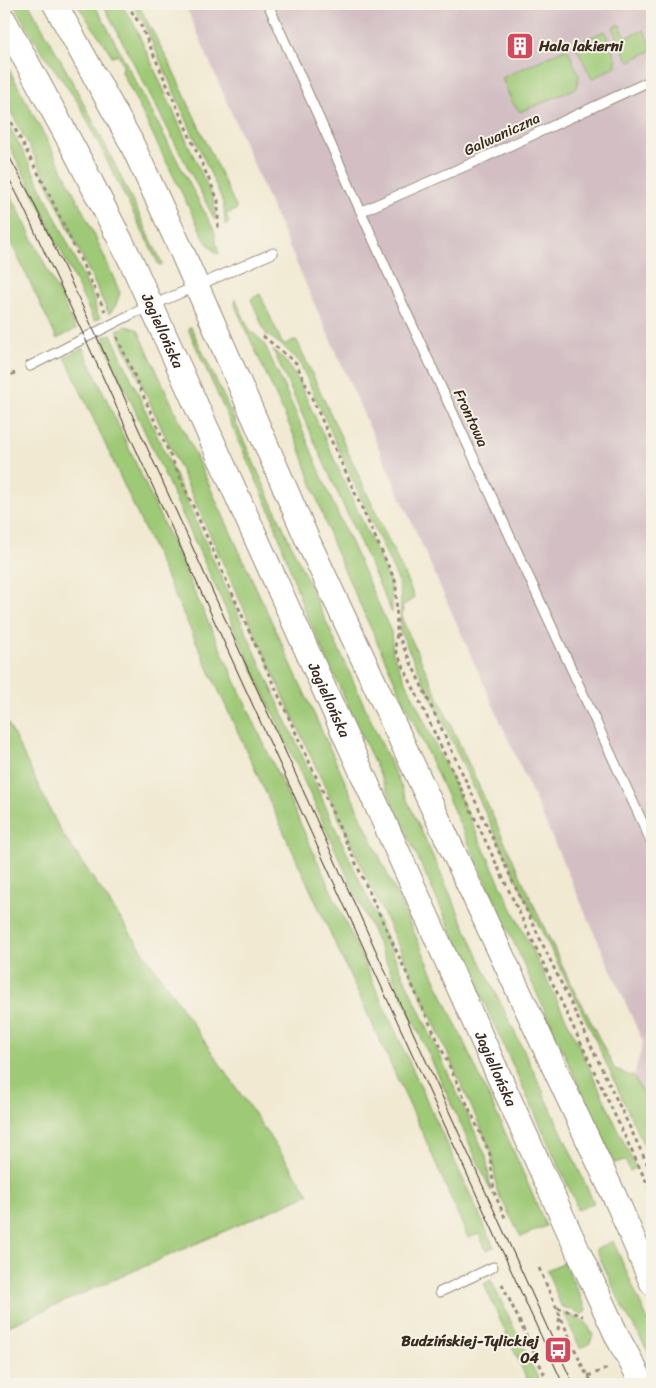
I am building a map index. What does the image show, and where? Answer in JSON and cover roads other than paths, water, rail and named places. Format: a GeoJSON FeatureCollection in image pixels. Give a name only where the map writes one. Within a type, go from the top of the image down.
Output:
{"type":"FeatureCollection","features":[{"type":"Feature","properties":{"kind":"main road"},"geometry":{"type":"LineString","coordinates":[[55,4],[130,140],[198,286],[308,541],[614,1197],[652,1283]]}},
{"type":"Feature","properties":{"kind":"main road","name":"Jagiellońska"},"geometry":{"type":"LineString","coordinates":[[4,20],[75,151],[132,263],[575,1245],[618,1338],[643,1384]]}},
{"type":"Feature","properties":{"kind":"lane","name":"Frontowa"},"geometry":{"type":"LineString","coordinates":[[268,4],[400,297],[652,843]]}},
{"type":"Feature","properties":{"kind":"lane","name":"Galwaniczna"},"geometry":{"type":"LineString","coordinates":[[362,211],[470,164],[652,80]]}},
{"type":"Feature","properties":{"kind":"lane"},"geometry":{"type":"LineString","coordinates":[[30,366],[111,324],[273,253]]}},
{"type":"Feature","properties":{"kind":"lane"},"geometry":{"type":"LineString","coordinates":[[440,1292],[493,1266]]}},
{"type":"Feature","properties":{"kind":"tram line"},"geometry":{"type":"LineString","coordinates":[[4,147],[30,195],[95,333],[573,1384]]}},
{"type":"Feature","properties":{"kind":"tram line"},"geometry":{"type":"LineString","coordinates":[[4,169],[85,338],[563,1384]]}},
{"type":"Feature","properties":{"kind":"place","name":"Hala lakierni"},"geometry":{"type":"Point","coordinates":[520,46]}},
{"type":"Feature","properties":{"kind":"place","name":"Budzińskiej-Tylickiej 04"},"geometry":{"type":"Point","coordinates":[558,1350]}}]}
